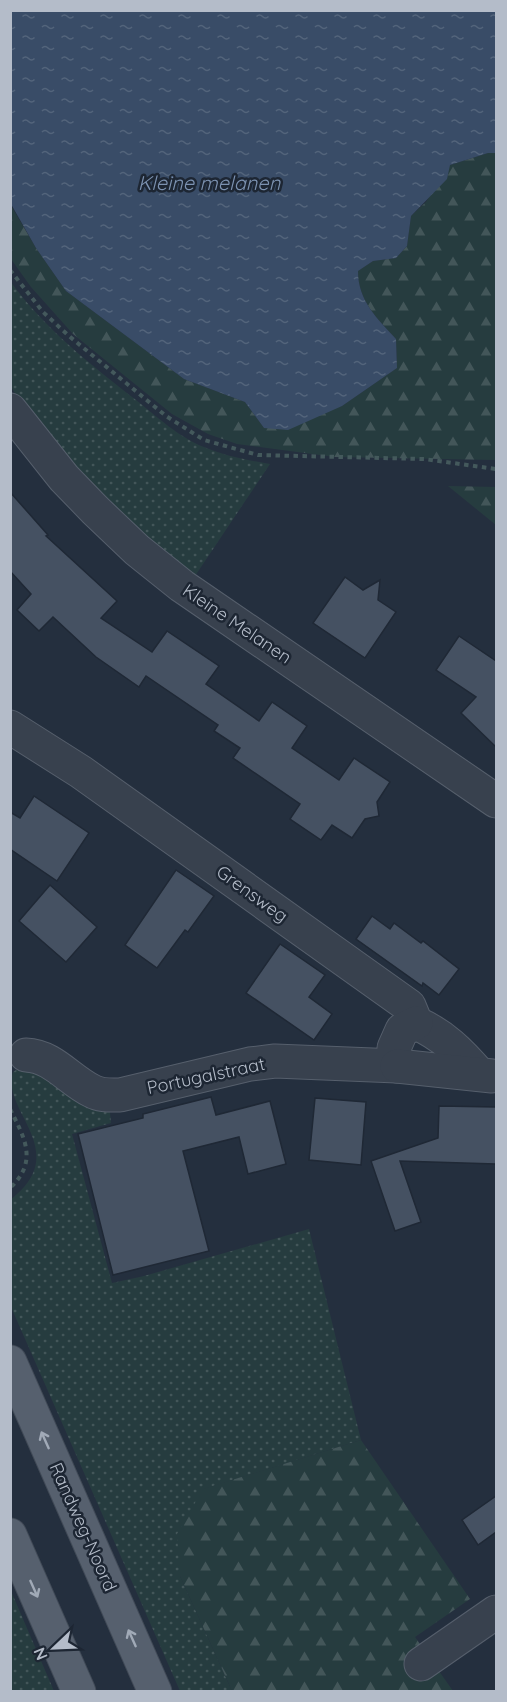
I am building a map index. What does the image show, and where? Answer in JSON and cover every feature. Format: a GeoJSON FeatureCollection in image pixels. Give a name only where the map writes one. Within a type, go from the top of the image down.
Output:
{"type":"FeatureCollection","features":[{"type":"Feature","properties":{"kind":"main road","name":"Randweg-Noord"},"geometry":{"type":"LineString","coordinates":[[10,1362],[155,1692]]}},
{"type":"Feature","properties":{"kind":"main road"},"geometry":{"type":"LineString","coordinates":[[10,1535],[79,1692]]}},
{"type":"Feature","properties":{"kind":"street","name":"Kleine Melanen"},"geometry":{"type":"LineString","coordinates":[[10,410],[64,478],[155,565],[182,586],[496,801]]}},
{"type":"Feature","properties":{"kind":"street","name":"Grensweg"},"geometry":{"type":"LineString","coordinates":[[10,727],[81,772],[409,1006],[416,1023],[435,1032],[488,1075]]}},
{"type":"Feature","properties":{"kind":"street"},"geometry":{"type":"LineString","coordinates":[[397,1066],[393,1048],[402,1030],[416,1023]]}},
{"type":"Feature","properties":{"kind":"street","name":"Portugalstraat"},"geometry":{"type":"LineString","coordinates":[[26,1055],[45,1059],[93,1091],[106,1095],[120,1095],[250,1064],[275,1061],[397,1066],[488,1075]]}},
{"type":"Feature","properties":{"kind":"street"},"geometry":{"type":"LineString","coordinates":[[421,1664],[496,1612]]}},
{"type":"Feature","properties":{"kind":"path"},"geometry":{"type":"LineString","coordinates":[[10,270],[43,312],[69,336],[166,416],[204,440],[258,455],[424,459],[496,470]]}},
{"type":"Feature","properties":{"kind":"path"},"geometry":{"type":"LineString","coordinates":[[10,1109],[25,1138],[28,1151],[26,1163],[10,1188]]}},
{"type":"Feature","properties":{"kind":"green space"},"geometry":{"type":"Polygon","coordinates":[[[488,153],[496,153],[496,460],[335,457],[237,444],[208,434],[172,414],[73,334],[31,287],[11,259],[10,204],[36,248],[66,291],[184,379],[245,402],[264,428],[342,406],[397,368],[396,339],[365,300],[358,271],[373,261],[396,258],[407,246],[411,216],[426,202],[450,165],[488,153]]]}},
{"type":"Feature","properties":{"kind":"green space"},"geometry":{"type":"Polygon","coordinates":[[[10,281],[38,315],[69,345],[177,432],[195,443],[220,453],[270,464],[193,579],[120,518],[67,461],[16,395],[10,385],[10,281]]]}},
{"type":"Feature","properties":{"kind":"green space"},"geometry":{"type":"Polygon","coordinates":[[[448,486],[496,487],[496,525],[448,486]]]}},
{"type":"Feature","properties":{"kind":"green space"},"geometry":{"type":"Polygon","coordinates":[[[25,1064],[109,1103],[111,1123],[72,1134],[112,1283],[309,1229],[361,1440],[204,1489],[180,1576],[232,1691],[180,1691],[11,1307],[10,1200],[28,1182],[36,1165],[36,1148],[12,1087],[13,1072],[25,1064]]]}},
{"type":"Feature","properties":{"kind":"green space"},"geometry":{"type":"Polygon","coordinates":[[[361,1440],[470,1599],[415,1637],[453,1691],[232,1691],[180,1576],[177,1534],[203,1489],[361,1440]]]}},
{"type":"Feature","properties":{"kind":"green space"},"geometry":{"type":"Polygon","coordinates":[[[11,1591],[54,1691],[11,1691],[11,1591]]]}},
{"type":"Feature","properties":{"kind":"water","name":"Kleine melanen"},"geometry":{"type":"Polygon","coordinates":[[[10,11],[496,11],[496,153],[488,153],[450,165],[447,179],[411,216],[407,246],[396,258],[373,261],[358,271],[365,300],[396,339],[397,368],[342,406],[288,430],[264,428],[245,402],[184,379],[66,291],[36,248],[11,204],[10,11]]]}},
{"type":"Feature","properties":{"kind":"building"},"geometry":{"type":"Polygon","coordinates":[[[10,492],[48,535],[46,536],[117,601],[101,618],[152,652],[167,631],[219,666],[206,684],[259,721],[272,702],[307,726],[292,748],[339,780],[354,758],[390,782],[377,802],[379,816],[365,819],[352,838],[332,825],[321,840],[290,819],[300,804],[233,758],[240,748],[214,731],[218,725],[146,676],[139,687],[96,657],[53,617],[39,631],[17,610],[31,594],[10,571],[10,492]]]}},
{"type":"Feature","properties":{"kind":"building"},"geometry":{"type":"Polygon","coordinates":[[[345,577],[363,590],[380,580],[378,600],[396,612],[365,658],[313,623],[345,577]]]}},
{"type":"Feature","properties":{"kind":"building"},"geometry":{"type":"Polygon","coordinates":[[[459,636],[496,661],[496,747],[461,713],[476,697],[436,670],[459,636]]]}},
{"type":"Feature","properties":{"kind":"building"},"geometry":{"type":"Polygon","coordinates":[[[34,796],[89,833],[57,881],[10,849],[10,812],[20,818],[34,796]]]}},
{"type":"Feature","properties":{"kind":"building"},"geometry":{"type":"Polygon","coordinates":[[[176,870],[214,896],[188,932],[185,930],[157,968],[125,945],[176,870]]]}},
{"type":"Feature","properties":{"kind":"building"},"geometry":{"type":"Polygon","coordinates":[[[50,885],[97,927],[66,962],[19,921],[50,885]]]}},
{"type":"Feature","properties":{"kind":"building"},"geometry":{"type":"Polygon","coordinates":[[[372,916],[390,929],[394,923],[421,943],[423,941],[459,969],[439,995],[423,983],[422,986],[356,939],[372,916]]]}},
{"type":"Feature","properties":{"kind":"building"},"geometry":{"type":"Polygon","coordinates":[[[280,944],[325,975],[309,997],[332,1014],[314,1040],[246,993],[280,944]]]}},
{"type":"Feature","properties":{"kind":"building"},"geometry":{"type":"Polygon","coordinates":[[[211,1097],[216,1115],[270,1101],[286,1164],[248,1174],[239,1137],[183,1151],[209,1251],[113,1275],[78,1134],[143,1118],[143,1114],[211,1097]]]}},
{"type":"Feature","properties":{"kind":"building"},"geometry":{"type":"Polygon","coordinates":[[[315,1098],[366,1102],[361,1165],[309,1160],[315,1098]]]}},
{"type":"Feature","properties":{"kind":"building"},"geometry":{"type":"Polygon","coordinates":[[[439,1106],[496,1107],[496,1164],[400,1161],[421,1222],[395,1231],[371,1161],[438,1138],[439,1106]]]}},
{"type":"Feature","properties":{"kind":"building"},"geometry":{"type":"Polygon","coordinates":[[[496,1496],[496,1532],[478,1545],[462,1520],[496,1496]]]}}]}
